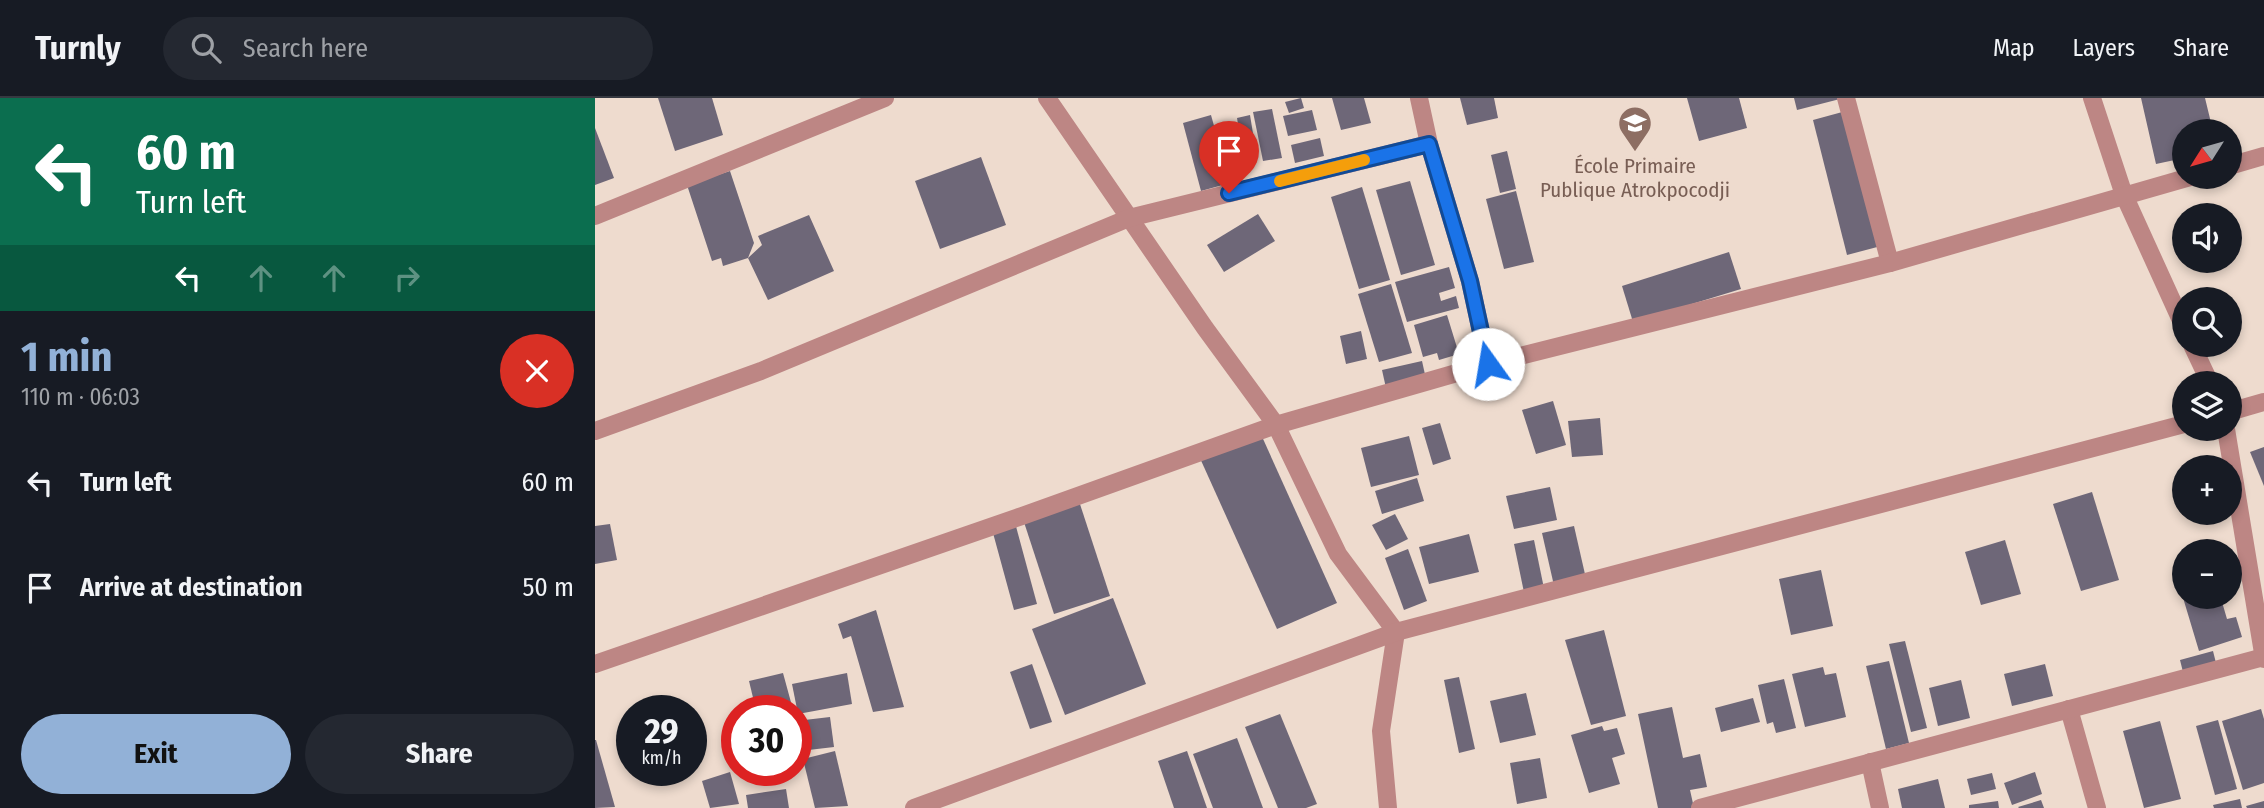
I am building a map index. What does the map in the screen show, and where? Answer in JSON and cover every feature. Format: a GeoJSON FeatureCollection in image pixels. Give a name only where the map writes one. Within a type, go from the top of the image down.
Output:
{"type":"FeatureCollection","features":[{"type":"Feature","properties":{"kind":"street"},"geometry":{"type":"LineString","coordinates":[[595,216],[884,98]]}},
{"type":"Feature","properties":{"kind":"street"},"geometry":{"type":"LineString","coordinates":[[1047,98],[1276,425],[1338,554],[1395,632],[1381,731],[1388,808]]}},
{"type":"Feature","properties":{"kind":"street"},"geometry":{"type":"LineString","coordinates":[[1419,98],[1429,144],[1470,281],[1488,364]]}},
{"type":"Feature","properties":{"kind":"street"},"geometry":{"type":"LineString","coordinates":[[1846,98],[1890,263]]}},
{"type":"Feature","properties":{"kind":"street"},"geometry":{"type":"LineString","coordinates":[[2092,98],[2124,195],[2172,301]]}},
{"type":"Feature","properties":{"kind":"street"},"geometry":{"type":"LineString","coordinates":[[595,431],[761,371],[1129,218],[1429,144]]}},
{"type":"Feature","properties":{"kind":"street"},"geometry":{"type":"LineString","coordinates":[[2242,162],[2264,156]]}},
{"type":"Feature","properties":{"kind":"street"},"geometry":{"type":"LineString","coordinates":[[595,664],[1276,425],[1488,364],[1890,263],[2172,182]]}},
{"type":"Feature","properties":{"kind":"street"},"geometry":{"type":"LineString","coordinates":[[2242,408],[2264,402]]}},
{"type":"Feature","properties":{"kind":"street"},"geometry":{"type":"LineString","coordinates":[[914,808],[1395,632],[2172,427]]}},
{"type":"Feature","properties":{"kind":"street"},"geometry":{"type":"LineString","coordinates":[[1700,808],[2264,657],[2228,441]]}},
{"type":"Feature","properties":{"kind":"street"},"geometry":{"type":"LineString","coordinates":[[2069,709],[2097,808]]}},
{"type":"Feature","properties":{"kind":"street"},"geometry":{"type":"LineString","coordinates":[[1870,762],[1880,808]]}},
{"type":"Feature","properties":{"kind":"building"},"geometry":{"type":"Polygon","coordinates":[[[658,98],[712,98],[723,135],[675,151],[658,98]]]}},
{"type":"Feature","properties":{"kind":"building"},"geometry":{"type":"Polygon","coordinates":[[[1301,98],[1304,108],[1289,113],[1285,102],[1301,98]]]}},
{"type":"Feature","properties":{"kind":"building"},"geometry":{"type":"Polygon","coordinates":[[[1332,98],[1364,98],[1371,123],[1341,130],[1332,98]]]}},
{"type":"Feature","properties":{"kind":"building"},"geometry":{"type":"Polygon","coordinates":[[[1460,98],[1494,98],[1498,118],[1467,125],[1460,98]]]}},
{"type":"Feature","properties":{"kind":"building"},"geometry":{"type":"Polygon","coordinates":[[[1687,98],[1739,98],[1747,128],[1699,141],[1687,98]]]}},
{"type":"Feature","properties":{"kind":"building"},"geometry":{"type":"Polygon","coordinates":[[[1794,98],[1840,98],[1840,99],[1797,110],[1794,98]]]}},
{"type":"Feature","properties":{"kind":"building"},"geometry":{"type":"Polygon","coordinates":[[[2141,98],[2205,98],[2210,119],[2172,119],[2172,161],[2156,164],[2141,98]]]}},
{"type":"Feature","properties":{"kind":"building"},"geometry":{"type":"Polygon","coordinates":[[[1272,109],[1282,158],[1263,161],[1253,112],[1272,109]]]}},
{"type":"Feature","properties":{"kind":"building"},"geometry":{"type":"Polygon","coordinates":[[[1312,110],[1317,130],[1288,136],[1283,116],[1312,110]]]}},
{"type":"Feature","properties":{"kind":"building"},"geometry":{"type":"Polygon","coordinates":[[[1846,111],[1881,246],[1847,255],[1813,120],[1846,111]]]}},
{"type":"Feature","properties":{"kind":"building"},"geometry":{"type":"Polygon","coordinates":[[[1211,115],[1230,183],[1201,191],[1183,123],[1211,115]]]}},
{"type":"Feature","properties":{"kind":"building"},"geometry":{"type":"Polygon","coordinates":[[[1250,115],[1257,158],[1244,160],[1237,118],[1250,115]]]}},
{"type":"Feature","properties":{"kind":"building"},"geometry":{"type":"Polygon","coordinates":[[[595,128],[614,178],[595,185],[595,128]]]}},
{"type":"Feature","properties":{"kind":"building"},"geometry":{"type":"Polygon","coordinates":[[[1320,138],[1324,156],[1295,163],[1291,145],[1320,138]]]}},
{"type":"Feature","properties":{"kind":"building"},"geometry":{"type":"Polygon","coordinates":[[[1507,151],[1516,189],[1500,193],[1491,155],[1507,151]]]}},
{"type":"Feature","properties":{"kind":"building"},"geometry":{"type":"Polygon","coordinates":[[[981,157],[1006,225],[940,249],[915,181],[981,157]]]}},
{"type":"Feature","properties":{"kind":"building"},"geometry":{"type":"Polygon","coordinates":[[[730,171],[754,243],[748,258],[723,266],[721,258],[712,261],[687,185],[730,171]]]}},
{"type":"Feature","properties":{"kind":"building"},"geometry":{"type":"Polygon","coordinates":[[[1410,181],[1435,265],[1401,275],[1376,190],[1410,181]]]}},
{"type":"Feature","properties":{"kind":"building"},"geometry":{"type":"Polygon","coordinates":[[[1362,187],[1390,280],[1359,289],[1331,197],[1362,187]]]}},
{"type":"Feature","properties":{"kind":"building"},"geometry":{"type":"Polygon","coordinates":[[[1516,191],[1534,262],[1504,269],[1486,199],[1516,191]]]}},
{"type":"Feature","properties":{"kind":"building"},"geometry":{"type":"Polygon","coordinates":[[[1258,214],[1275,241],[1224,272],[1207,245],[1258,214]]]}},
{"type":"Feature","properties":{"kind":"building"},"geometry":{"type":"Polygon","coordinates":[[[809,215],[834,271],[768,300],[748,258],[762,245],[758,236],[809,215]]]}},
{"type":"Feature","properties":{"kind":"building"},"geometry":{"type":"Polygon","coordinates":[[[1729,252],[1741,289],[1633,322],[1622,286],[1729,252]]]}},
{"type":"Feature","properties":{"kind":"building"},"geometry":{"type":"Polygon","coordinates":[[[1449,267],[1455,288],[1439,293],[1441,301],[1456,296],[1459,308],[1407,322],[1395,282],[1449,267]]]}},
{"type":"Feature","properties":{"kind":"building"},"geometry":{"type":"Polygon","coordinates":[[[1391,284],[1412,353],[1379,362],[1358,294],[1391,284]]]}},
{"type":"Feature","properties":{"kind":"building"},"geometry":{"type":"Polygon","coordinates":[[[1447,315],[1459,354],[1439,360],[1437,353],[1423,357],[1414,325],[1447,315]]]}},
{"type":"Feature","properties":{"kind":"building"},"geometry":{"type":"Polygon","coordinates":[[[1361,331],[1367,359],[1346,364],[1340,336],[1361,331]]]}},
{"type":"Feature","properties":{"kind":"building"},"geometry":{"type":"Polygon","coordinates":[[[1422,361],[1426,379],[1386,388],[1382,370],[1422,361]]]}},
{"type":"Feature","properties":{"kind":"building"},"geometry":{"type":"Polygon","coordinates":[[[1553,401],[1566,445],[1536,454],[1522,410],[1553,401]]]}},
{"type":"Feature","properties":{"kind":"building"},"geometry":{"type":"Polygon","coordinates":[[[1600,418],[1603,455],[1572,457],[1568,421],[1600,418]]]}},
{"type":"Feature","properties":{"kind":"building"},"geometry":{"type":"Polygon","coordinates":[[[1440,423],[1451,459],[1433,465],[1422,428],[1440,423]]]}},
{"type":"Feature","properties":{"kind":"building"},"geometry":{"type":"Polygon","coordinates":[[[1259,430],[1337,603],[1277,629],[1199,456],[1259,430]]]}},
{"type":"Feature","properties":{"kind":"building"},"geometry":{"type":"Polygon","coordinates":[[[1409,436],[1419,475],[1371,487],[1361,448],[1409,436]]]}},
{"type":"Feature","properties":{"kind":"building"},"geometry":{"type":"Polygon","coordinates":[[[2264,447],[2264,486],[2250,452],[2264,447]]]}},
{"type":"Feature","properties":{"kind":"building"},"geometry":{"type":"Polygon","coordinates":[[[1417,478],[1424,501],[1382,514],[1375,491],[1417,478]]]}},
{"type":"Feature","properties":{"kind":"building"},"geometry":{"type":"Polygon","coordinates":[[[1550,487],[1557,520],[1514,529],[1506,496],[1550,487]]]}},
{"type":"Feature","properties":{"kind":"building"},"geometry":{"type":"Polygon","coordinates":[[[2092,492],[2119,580],[2081,591],[2053,504],[2092,492]]]}},
{"type":"Feature","properties":{"kind":"building"},"geometry":{"type":"Polygon","coordinates":[[[1078,498],[1110,596],[1054,614],[1022,516],[1078,498]]]}},
{"type":"Feature","properties":{"kind":"building"},"geometry":{"type":"Polygon","coordinates":[[[1395,514],[1408,539],[1386,550],[1372,525],[1395,514]]]}},
{"type":"Feature","properties":{"kind":"building"},"geometry":{"type":"Polygon","coordinates":[[[1014,519],[1037,604],[1014,610],[993,533],[1014,519]]]}},
{"type":"Feature","properties":{"kind":"building"},"geometry":{"type":"Polygon","coordinates":[[[610,524],[617,560],[595,564],[595,526],[610,524]]]}},
{"type":"Feature","properties":{"kind":"building"},"geometry":{"type":"Polygon","coordinates":[[[1574,526],[1587,583],[1555,590],[1542,533],[1574,526]]]}},
{"type":"Feature","properties":{"kind":"building"},"geometry":{"type":"Polygon","coordinates":[[[1469,534],[1479,572],[1429,584],[1419,547],[1469,534]]]}},
{"type":"Feature","properties":{"kind":"building"},"geometry":{"type":"Polygon","coordinates":[[[1534,540],[1546,598],[1526,602],[1514,544],[1534,540]]]}},
{"type":"Feature","properties":{"kind":"building"},"geometry":{"type":"Polygon","coordinates":[[[2005,540],[2021,594],[1981,605],[1965,552],[2005,540]]]}},
{"type":"Feature","properties":{"kind":"building"},"geometry":{"type":"Polygon","coordinates":[[[1408,549],[1427,601],[1404,610],[1385,558],[1408,549]]]}},
{"type":"Feature","properties":{"kind":"building"},"geometry":{"type":"Polygon","coordinates":[[[1821,570],[1833,626],[1791,635],[1779,579],[1821,570]]]}},
{"type":"Feature","properties":{"kind":"building"},"geometry":{"type":"Polygon","coordinates":[[[1113,598],[1146,684],[1065,715],[1032,629],[1113,598]]]}},
{"type":"Feature","properties":{"kind":"building"},"geometry":{"type":"Polygon","coordinates":[[[2186,609],[2224,609],[2227,619],[2236,617],[2242,637],[2199,651],[2186,609]]]}},
{"type":"Feature","properties":{"kind":"building"},"geometry":{"type":"Polygon","coordinates":[[[876,610],[904,707],[873,712],[851,636],[843,639],[838,624],[876,610]]]}},
{"type":"Feature","properties":{"kind":"building"},"geometry":{"type":"Polygon","coordinates":[[[1604,630],[1626,716],[1591,725],[1565,640],[1604,630]]]}},
{"type":"Feature","properties":{"kind":"building"},"geometry":{"type":"Polygon","coordinates":[[[1905,641],[1927,728],[1911,732],[1889,644],[1905,641]]]}},
{"type":"Feature","properties":{"kind":"building"},"geometry":{"type":"Polygon","coordinates":[[[2213,651],[2218,671],[2185,680],[2180,660],[2213,651]]]}},
{"type":"Feature","properties":{"kind":"building"},"geometry":{"type":"Polygon","coordinates":[[[1889,661],[1909,743],[1886,749],[1866,666],[1889,661]]]}},
{"type":"Feature","properties":{"kind":"building"},"geometry":{"type":"Polygon","coordinates":[[[1032,664],[1052,722],[1030,729],[1010,672],[1032,664]]]}},
{"type":"Feature","properties":{"kind":"building"},"geometry":{"type":"Polygon","coordinates":[[[2045,664],[2053,696],[2012,706],[2004,674],[2045,664]]]}},
{"type":"Feature","properties":{"kind":"building"},"geometry":{"type":"Polygon","coordinates":[[[1823,667],[1825,675],[1836,673],[1846,717],[1805,727],[1792,674],[1823,667]]]}},
{"type":"Feature","properties":{"kind":"building"},"geometry":{"type":"Polygon","coordinates":[[[783,673],[789,695],[752,695],[749,681],[783,673]]]}},
{"type":"Feature","properties":{"kind":"building"},"geometry":{"type":"Polygon","coordinates":[[[847,673],[852,704],[812,711],[812,695],[794,695],[792,684],[847,673]]]}},
{"type":"Feature","properties":{"kind":"building"},"geometry":{"type":"Polygon","coordinates":[[[1459,677],[1475,749],[1459,753],[1444,680],[1459,677]]]}},
{"type":"Feature","properties":{"kind":"building"},"geometry":{"type":"Polygon","coordinates":[[[1784,679],[1796,728],[1776,733],[1773,722],[1767,724],[1758,685],[1784,679]]]}},
{"type":"Feature","properties":{"kind":"building"},"geometry":{"type":"Polygon","coordinates":[[[1961,680],[1970,718],[1938,726],[1929,688],[1961,680]]]}},
{"type":"Feature","properties":{"kind":"building"},"geometry":{"type":"Polygon","coordinates":[[[1526,693],[1536,735],[1500,743],[1490,701],[1526,693]]]}},
{"type":"Feature","properties":{"kind":"building"},"geometry":{"type":"Polygon","coordinates":[[[1753,698],[1760,722],[1721,732],[1715,708],[1753,698]]]}},
{"type":"Feature","properties":{"kind":"building"},"geometry":{"type":"Polygon","coordinates":[[[1672,707],[1683,758],[1700,754],[1707,787],[1690,790],[1694,808],[1658,808],[1638,714],[1672,707]]]}},
{"type":"Feature","properties":{"kind":"building"},"geometry":{"type":"Polygon","coordinates":[[[2261,709],[2264,719],[2264,783],[2243,790],[2222,721],[2261,709]]]}},
{"type":"Feature","properties":{"kind":"building"},"geometry":{"type":"Polygon","coordinates":[[[1280,714],[1317,804],[1306,808],[1278,808],[1245,727],[1280,714]]]}},
{"type":"Feature","properties":{"kind":"building"},"geometry":{"type":"Polygon","coordinates":[[[830,717],[834,747],[812,750],[812,719],[830,717]]]}},
{"type":"Feature","properties":{"kind":"building"},"geometry":{"type":"Polygon","coordinates":[[[2218,720],[2237,789],[2215,795],[2196,726],[2218,720]]]}},
{"type":"Feature","properties":{"kind":"building"},"geometry":{"type":"Polygon","coordinates":[[[2160,721],[2181,799],[2144,808],[2123,731],[2160,721]]]}},
{"type":"Feature","properties":{"kind":"building"},"geometry":{"type":"Polygon","coordinates":[[[1602,726],[1604,731],[1617,728],[1625,754],[1612,758],[1620,784],[1589,793],[1571,735],[1602,726]]]}},
{"type":"Feature","properties":{"kind":"building"},"geometry":{"type":"Polygon","coordinates":[[[1237,738],[1263,808],[1213,808],[1193,754],[1237,738]]]}},
{"type":"Feature","properties":{"kind":"building"},"geometry":{"type":"Polygon","coordinates":[[[596,740],[615,807],[595,808],[596,740]]]}},
{"type":"Feature","properties":{"kind":"building"},"geometry":{"type":"Polygon","coordinates":[[[835,751],[848,806],[815,808],[810,786],[812,786],[812,757],[835,751]]]}},
{"type":"Feature","properties":{"kind":"building"},"geometry":{"type":"Polygon","coordinates":[[[1187,751],[1207,808],[1174,808],[1158,761],[1187,751]]]}},
{"type":"Feature","properties":{"kind":"building"},"geometry":{"type":"Polygon","coordinates":[[[1540,758],[1547,798],[1517,804],[1510,763],[1540,758]]]}},
{"type":"Feature","properties":{"kind":"building"},"geometry":{"type":"Polygon","coordinates":[[[2035,772],[2042,794],[2012,805],[2004,783],[2035,772]]]}},
{"type":"Feature","properties":{"kind":"building"},"geometry":{"type":"Polygon","coordinates":[[[1992,773],[1996,789],[1971,795],[1967,779],[1992,773]]]}},
{"type":"Feature","properties":{"kind":"building"},"geometry":{"type":"Polygon","coordinates":[[[721,775],[721,786],[734,786],[739,804],[710,808],[703,786],[707,786],[707,779],[721,775]]]}},
{"type":"Feature","properties":{"kind":"building"},"geometry":{"type":"Polygon","coordinates":[[[1938,779],[1945,808],[1902,808],[1898,789],[1938,779]]]}},
{"type":"Feature","properties":{"kind":"building"},"geometry":{"type":"Polygon","coordinates":[[[786,789],[789,808],[748,808],[746,795],[786,789]]]}},
{"type":"Feature","properties":{"kind":"building"},"geometry":{"type":"Polygon","coordinates":[[[2240,799],[2242,808],[2214,808],[2213,805],[2240,799]]]}},
{"type":"Feature","properties":{"kind":"building"},"geometry":{"type":"Polygon","coordinates":[[[2041,800],[2044,808],[2018,807],[2041,800]]]}},
{"type":"Feature","properties":{"kind":"building"},"geometry":{"type":"Polygon","coordinates":[[[1998,801],[1999,808],[1969,808],[1969,805],[1998,801]]]}},
{"type":"Feature","properties":{"kind":"building"},"geometry":{"type":"Polygon","coordinates":[[[2264,801],[2264,808],[2246,806],[2264,801]]]}},
{"type":"Feature","properties":{"kind":"slow traffic"},"geometry":{"type":"LineString","coordinates":[[1280,181],[1364,160]]}},
{"type":"Feature","properties":{"kind":"place","name":"École Primaire Publique Atrokpocodji"},"geometry":{"type":"Point","coordinates":[1635,153]}},
{"type":"Feature","properties":{"kind":"route"},"geometry":{"type":"LineString","coordinates":[[1229,193],[1429,144],[1470,281],[1488,364]]}}]}
